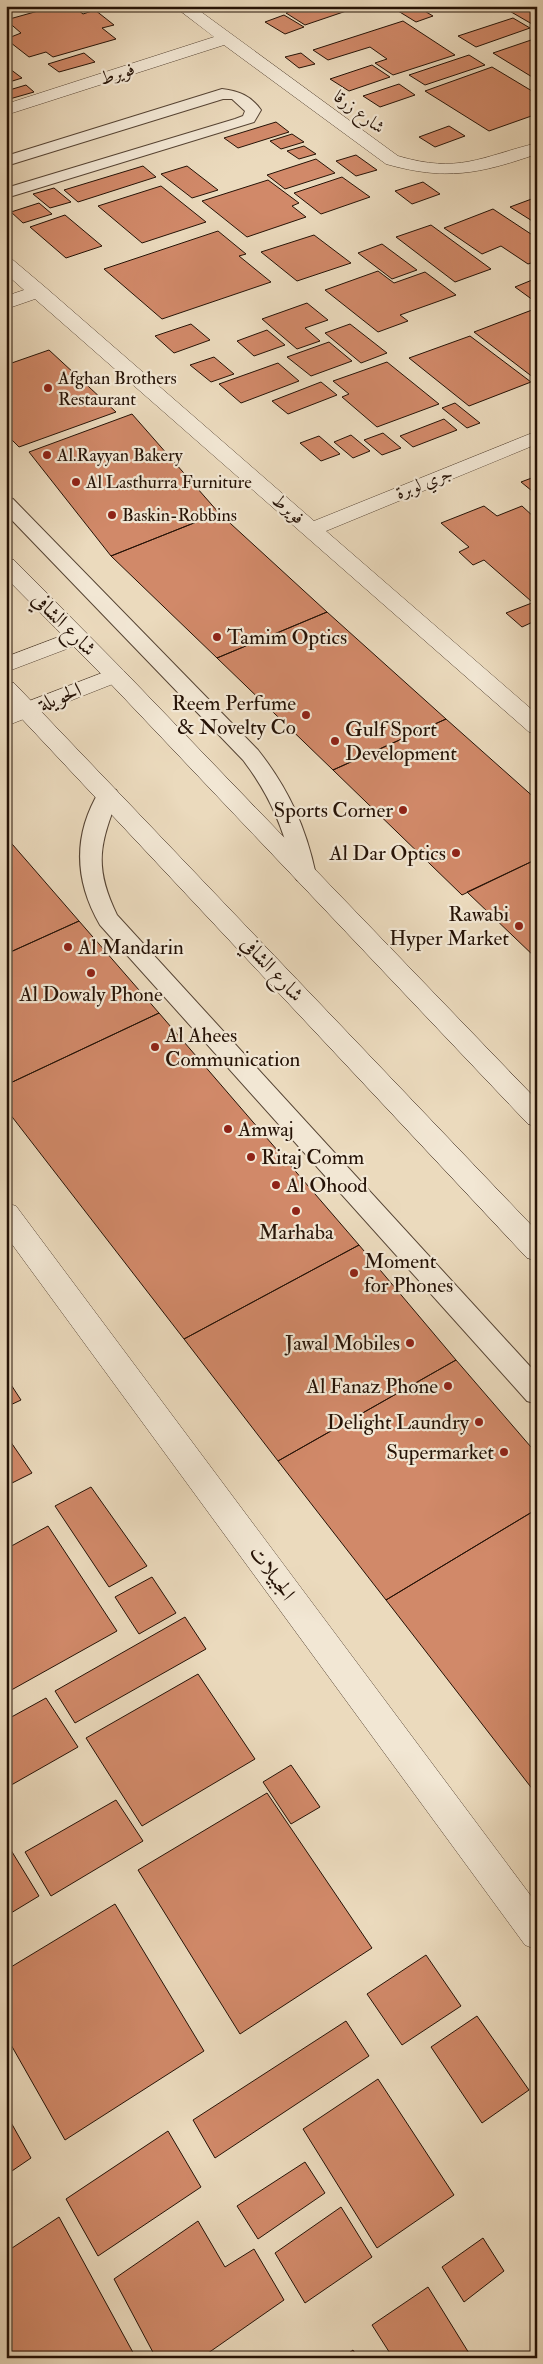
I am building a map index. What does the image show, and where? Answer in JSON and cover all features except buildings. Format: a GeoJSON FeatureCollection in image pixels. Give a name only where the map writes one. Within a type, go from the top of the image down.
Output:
{"type":"FeatureCollection","features":[{"type":"Feature","properties":{"kind":"street","name":"شارع زرقا"},"geometry":{"type":"LineString","coordinates":[[182,6],[228,38],[376,150],[400,163],[434,170],[460,171],[486,166],[537,148]]}},
{"type":"Feature","properties":{"kind":"street","name":"فويرط"},"geometry":{"type":"LineString","coordinates":[[6,110],[228,38]]}},
{"type":"Feature","properties":{"kind":"street","name":"فويرط"},"geometry":{"type":"LineString","coordinates":[[6,264],[537,727]]}},
{"type":"Feature","properties":{"kind":"street"},"geometry":{"type":"LineString","coordinates":[[6,303],[38,291]]}},
{"type":"Feature","properties":{"kind":"street","name":"جري لوبرة"},"geometry":{"type":"LineString","coordinates":[[311,530],[537,437]]}},
{"type":"Feature","properties":{"kind":"street","name":"شارع الشافي"},"geometry":{"type":"LineString","coordinates":[[6,565],[115,675],[537,1117]]}},
{"type":"Feature","properties":{"kind":"street"},"geometry":{"type":"LineString","coordinates":[[6,665],[77,637]]}},
{"type":"Feature","properties":{"kind":"street","name":"الحويلة"},"geometry":{"type":"LineString","coordinates":[[17,714],[115,675]]}},
{"type":"Feature","properties":{"kind":"street","name":"شارع الشافي"},"geometry":{"type":"LineString","coordinates":[[6,688],[17,714],[108,795],[537,1250]]}},
{"type":"Feature","properties":{"kind":"street","name":"الجبيلات"},"geometry":{"type":"LineString","coordinates":[[6,1214],[537,1933]]}},
{"type":"Feature","properties":{"kind":"lane"},"geometry":{"type":"LineString","coordinates":[[6,161],[222,94],[236,96],[254,110],[249,119],[242,122],[6,193]]}},
{"type":"Feature","properties":{"kind":"lane"},"geometry":{"type":"LineString","coordinates":[[6,503],[237,739],[258,763],[276,789],[290,816],[299,844],[305,875]]}},
{"type":"Feature","properties":{"kind":"lane"},"geometry":{"type":"LineString","coordinates":[[108,795],[94,832],[89,854],[90,876],[96,897],[108,918],[537,1393]]}},
{"type":"Feature","properties":{"kind":"place","name":"Afghan Brothers Restaurant"},"geometry":{"type":"Point","coordinates":[48,388]}},
{"type":"Feature","properties":{"kind":"place","name":"Al.Rayyan Bakery"},"geometry":{"type":"Point","coordinates":[47,455]}},
{"type":"Feature","properties":{"kind":"place","name":"Al Lasthurra Furniture"},"geometry":{"type":"Point","coordinates":[76,482]}},
{"type":"Feature","properties":{"kind":"place","name":"Baskin-Robbins"},"geometry":{"type":"Point","coordinates":[112,515]}},
{"type":"Feature","properties":{"kind":"place","name":"Tamim Optics"},"geometry":{"type":"Point","coordinates":[217,637]}},
{"type":"Feature","properties":{"kind":"place","name":"Reem Perfume & Novelty Co"},"geometry":{"type":"Point","coordinates":[306,715]}},
{"type":"Feature","properties":{"kind":"place","name":"Gulf Sport Development"},"geometry":{"type":"Point","coordinates":[335,741]}},
{"type":"Feature","properties":{"kind":"place","name":"Sports Corner"},"geometry":{"type":"Point","coordinates":[403,810]}},
{"type":"Feature","properties":{"kind":"place","name":"Al Dar Optics"},"geometry":{"type":"Point","coordinates":[456,853]}},
{"type":"Feature","properties":{"kind":"place","name":"Rawabi Hyper Market"},"geometry":{"type":"Point","coordinates":[519,926]}},
{"type":"Feature","properties":{"kind":"place","name":"Al Mandarin"},"geometry":{"type":"Point","coordinates":[68,947]}},
{"type":"Feature","properties":{"kind":"place","name":"Al Dowaly Phone"},"geometry":{"type":"Point","coordinates":[91,973]}},
{"type":"Feature","properties":{"kind":"place","name":"Al Ahees Communication"},"geometry":{"type":"Point","coordinates":[155,1047]}},
{"type":"Feature","properties":{"kind":"place","name":"Amwaj"},"geometry":{"type":"Point","coordinates":[228,1129]}},
{"type":"Feature","properties":{"kind":"place","name":"Ritaj Comm"},"geometry":{"type":"Point","coordinates":[251,1157]}},
{"type":"Feature","properties":{"kind":"place","name":"Al Ohood"},"geometry":{"type":"Point","coordinates":[276,1185]}},
{"type":"Feature","properties":{"kind":"place","name":"Marhaba"},"geometry":{"type":"Point","coordinates":[296,1211]}},
{"type":"Feature","properties":{"kind":"place","name":"Moment for Phones"},"geometry":{"type":"Point","coordinates":[354,1273]}},
{"type":"Feature","properties":{"kind":"place","name":"Jawal Mobiles"},"geometry":{"type":"Point","coordinates":[410,1343]}},
{"type":"Feature","properties":{"kind":"place","name":"Al Fanaz Phone"},"geometry":{"type":"Point","coordinates":[448,1386]}},
{"type":"Feature","properties":{"kind":"place","name":"Delight Laundry"},"geometry":{"type":"Point","coordinates":[479,1422]}},
{"type":"Feature","properties":{"kind":"place","name":"Supermarket"},"geometry":{"type":"Point","coordinates":[504,1452]}}]}
